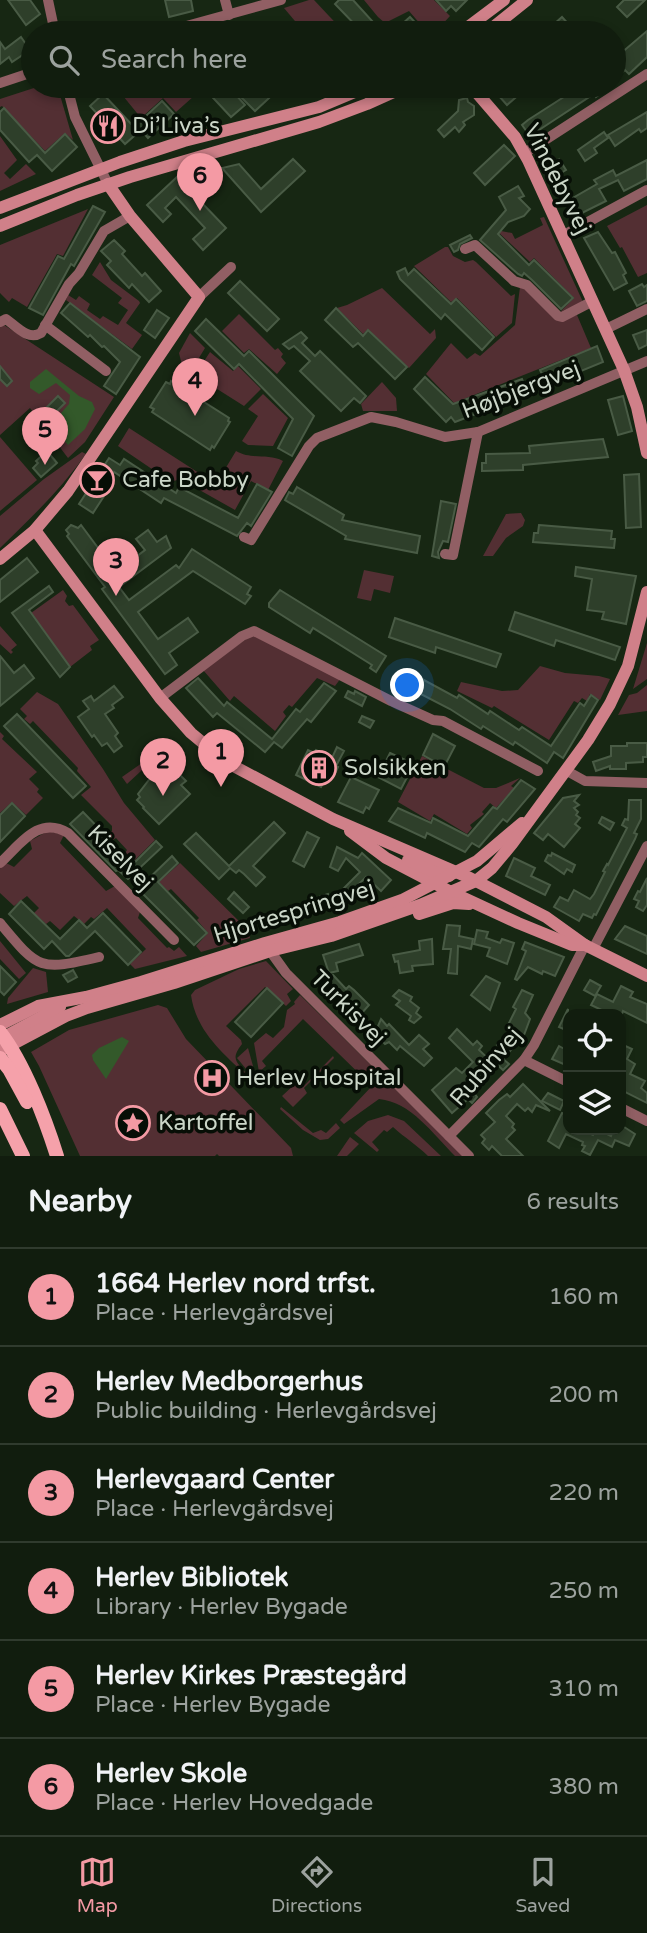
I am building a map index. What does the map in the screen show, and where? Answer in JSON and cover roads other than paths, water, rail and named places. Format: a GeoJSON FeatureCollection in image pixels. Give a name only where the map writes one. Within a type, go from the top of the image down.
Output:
{"type":"FeatureCollection","features":[{"type":"Feature","properties":{"kind":"main road"},"geometry":{"type":"LineString","coordinates":[[2,1039],[50,1134],[57,1156]]}},
{"type":"Feature","properties":{"kind":"main road"},"geometry":{"type":"LineString","coordinates":[[0,1058],[9,1069],[32,1114],[50,1134]]}},
{"type":"Feature","properties":{"kind":"main road"},"geometry":{"type":"LineString","coordinates":[[0,1110],[23,1156]]}},
{"type":"Feature","properties":{"kind":"street"},"geometry":{"type":"LineString","coordinates":[[48,0],[52,21]]}},
{"type":"Feature","properties":{"kind":"street"},"geometry":{"type":"LineString","coordinates":[[225,0],[229,15]]}},
{"type":"Feature","properties":{"kind":"street"},"geometry":{"type":"LineString","coordinates":[[206,21],[281,0]]}},
{"type":"Feature","properties":{"kind":"street"},"geometry":{"type":"LineString","coordinates":[[476,21],[504,0]]}},
{"type":"Feature","properties":{"kind":"street"},"geometry":{"type":"LineString","coordinates":[[501,21],[527,0]]}},
{"type":"Feature","properties":{"kind":"street"},"geometry":{"type":"LineString","coordinates":[[626,88],[647,74]]}},
{"type":"Feature","properties":{"kind":"street"},"geometry":{"type":"LineString","coordinates":[[0,83],[21,76]]}},
{"type":"Feature","properties":{"kind":"street"},"geometry":{"type":"LineString","coordinates":[[70,98],[75,117],[108,184],[130,216],[199,297]]}},
{"type":"Feature","properties":{"kind":"street"},"geometry":{"type":"LineString","coordinates":[[0,208],[100,169],[184,141],[318,107],[340,98]]}},
{"type":"Feature","properties":{"kind":"street"},"geometry":{"type":"LineString","coordinates":[[0,226],[108,184],[319,122],[380,98]]}},
{"type":"Feature","properties":{"kind":"street","name":"Vindebyvej"},"geometry":{"type":"LineString","coordinates":[[481,98],[515,137],[525,153],[564,235],[624,370],[637,407],[647,453]]}},
{"type":"Feature","properties":{"kind":"street"},"geometry":{"type":"LineString","coordinates":[[525,153],[610,98]]}},
{"type":"Feature","properties":{"kind":"street"},"geometry":{"type":"LineString","coordinates":[[564,235],[647,190]]}},
{"type":"Feature","properties":{"kind":"street"},"geometry":{"type":"LineString","coordinates":[[0,322],[6,319],[29,336],[35,337],[41,333],[104,231],[130,216]]}},
{"type":"Feature","properties":{"kind":"street"},"geometry":{"type":"LineString","coordinates":[[465,249],[475,245],[514,281],[527,285],[558,316],[562,317],[593,301]]}},
{"type":"Feature","properties":{"kind":"street"},"geometry":{"type":"LineString","coordinates":[[0,559],[55,509],[78,479],[199,297],[231,267]]}},
{"type":"Feature","properties":{"kind":"street"},"geometry":{"type":"LineString","coordinates":[[606,329],[647,309]]}},
{"type":"Feature","properties":{"kind":"street"},"geometry":{"type":"LineString","coordinates":[[45,325],[106,371]]}},
{"type":"Feature","properties":{"kind":"street","name":"Højbjergvej"},"geometry":{"type":"LineString","coordinates":[[244,537],[251,540],[298,463],[317,438],[372,417],[446,436],[478,432],[647,361]]}},
{"type":"Feature","properties":{"kind":"street"},"geometry":{"type":"LineString","coordinates":[[445,554],[453,555],[478,432]]}},
{"type":"Feature","properties":{"kind":"street"},"geometry":{"type":"LineString","coordinates":[[35,530],[160,698],[191,733],[226,762],[332,819],[463,880],[517,912],[569,933],[589,947],[647,976]]}},
{"type":"Feature","properties":{"kind":"street"},"geometry":{"type":"LineString","coordinates":[[332,819],[386,858],[435,884],[463,880],[512,844],[589,740],[614,695],[643,629],[647,592]]}},
{"type":"Feature","properties":{"kind":"street"},"geometry":{"type":"LineString","coordinates":[[160,698],[242,635],[254,631],[391,701],[433,720],[443,721],[538,771]]}},
{"type":"Feature","properties":{"kind":"street"},"geometry":{"type":"LineString","coordinates":[[567,771],[585,781],[647,783]]}},
{"type":"Feature","properties":{"kind":"street"},"geometry":{"type":"LineString","coordinates":[[463,880],[484,856],[533,814]]}},
{"type":"Feature","properties":{"kind":"street","name":"Kiselvej"},"geometry":{"type":"LineString","coordinates":[[0,863],[34,830],[43,827],[59,828],[68,833],[174,940]]}},
{"type":"Feature","properties":{"kind":"street"},"geometry":{"type":"LineString","coordinates":[[362,841],[432,871],[463,880],[482,906]]}},
{"type":"Feature","properties":{"kind":"street","name":"Rubinvej"},"geometry":{"type":"LineString","coordinates":[[449,1136],[524,1060],[647,846]]}},
{"type":"Feature","properties":{"kind":"street","name":"Hjortespringvej"},"geometry":{"type":"LineString","coordinates":[[2,1039],[51,1010],[86,997],[267,947],[331,936],[463,880]]}},
{"type":"Feature","properties":{"kind":"street","name":"Hjortespringvej"},"geometry":{"type":"LineString","coordinates":[[2,1039],[87,1008],[174,983],[402,900],[435,884]]}},
{"type":"Feature","properties":{"kind":"street"},"geometry":{"type":"LineString","coordinates":[[331,936],[391,923],[453,903],[482,906],[572,945],[589,947]]}},
{"type":"Feature","properties":{"kind":"street"},"geometry":{"type":"LineString","coordinates":[[0,923],[28,957],[37,963],[58,967],[99,957]]}},
{"type":"Feature","properties":{"kind":"street","name":"Turkisvej"},"geometry":{"type":"LineString","coordinates":[[267,947],[286,973],[469,1156]]}},
{"type":"Feature","properties":{"kind":"street"},"geometry":{"type":"LineString","coordinates":[[524,1060],[563,1080]]}},
{"type":"Feature","properties":{"kind":"street"},"geometry":{"type":"LineString","coordinates":[[626,1110],[647,1121]]}},
{"type":"Feature","properties":{"kind":"place","name":"Di’Liva’s"},"geometry":{"type":"Point","coordinates":[108,126]}},
{"type":"Feature","properties":{"kind":"place","name":"Herlev Skole"},"geometry":{"type":"Point","coordinates":[200,211]}},
{"type":"Feature","properties":{"kind":"place","name":"Herlev Bibliotek"},"geometry":{"type":"Point","coordinates":[195,416]}},
{"type":"Feature","properties":{"kind":"place","name":"Herlev Kirkes Præstegård"},"geometry":{"type":"Point","coordinates":[45,465]}},
{"type":"Feature","properties":{"kind":"place","name":"Cafe Bobby"},"geometry":{"type":"Point","coordinates":[97,480]}},
{"type":"Feature","properties":{"kind":"place","name":"Herlevgaard Center"},"geometry":{"type":"Point","coordinates":[116,596]}},
{"type":"Feature","properties":{"kind":"place","name":"Solsikken"},"geometry":{"type":"Point","coordinates":[319,768]}},
{"type":"Feature","properties":{"kind":"place","name":"1664 Herlev nord trfst."},"geometry":{"type":"Point","coordinates":[221,787]}},
{"type":"Feature","properties":{"kind":"place","name":"Herlev Medborgerhus"},"geometry":{"type":"Point","coordinates":[163,796]}},
{"type":"Feature","properties":{"kind":"place","name":"Herlev Hospital"},"geometry":{"type":"Point","coordinates":[212,1078]}},
{"type":"Feature","properties":{"kind":"place","name":"Kartoffel"},"geometry":{"type":"Point","coordinates":[133,1123]}}]}
